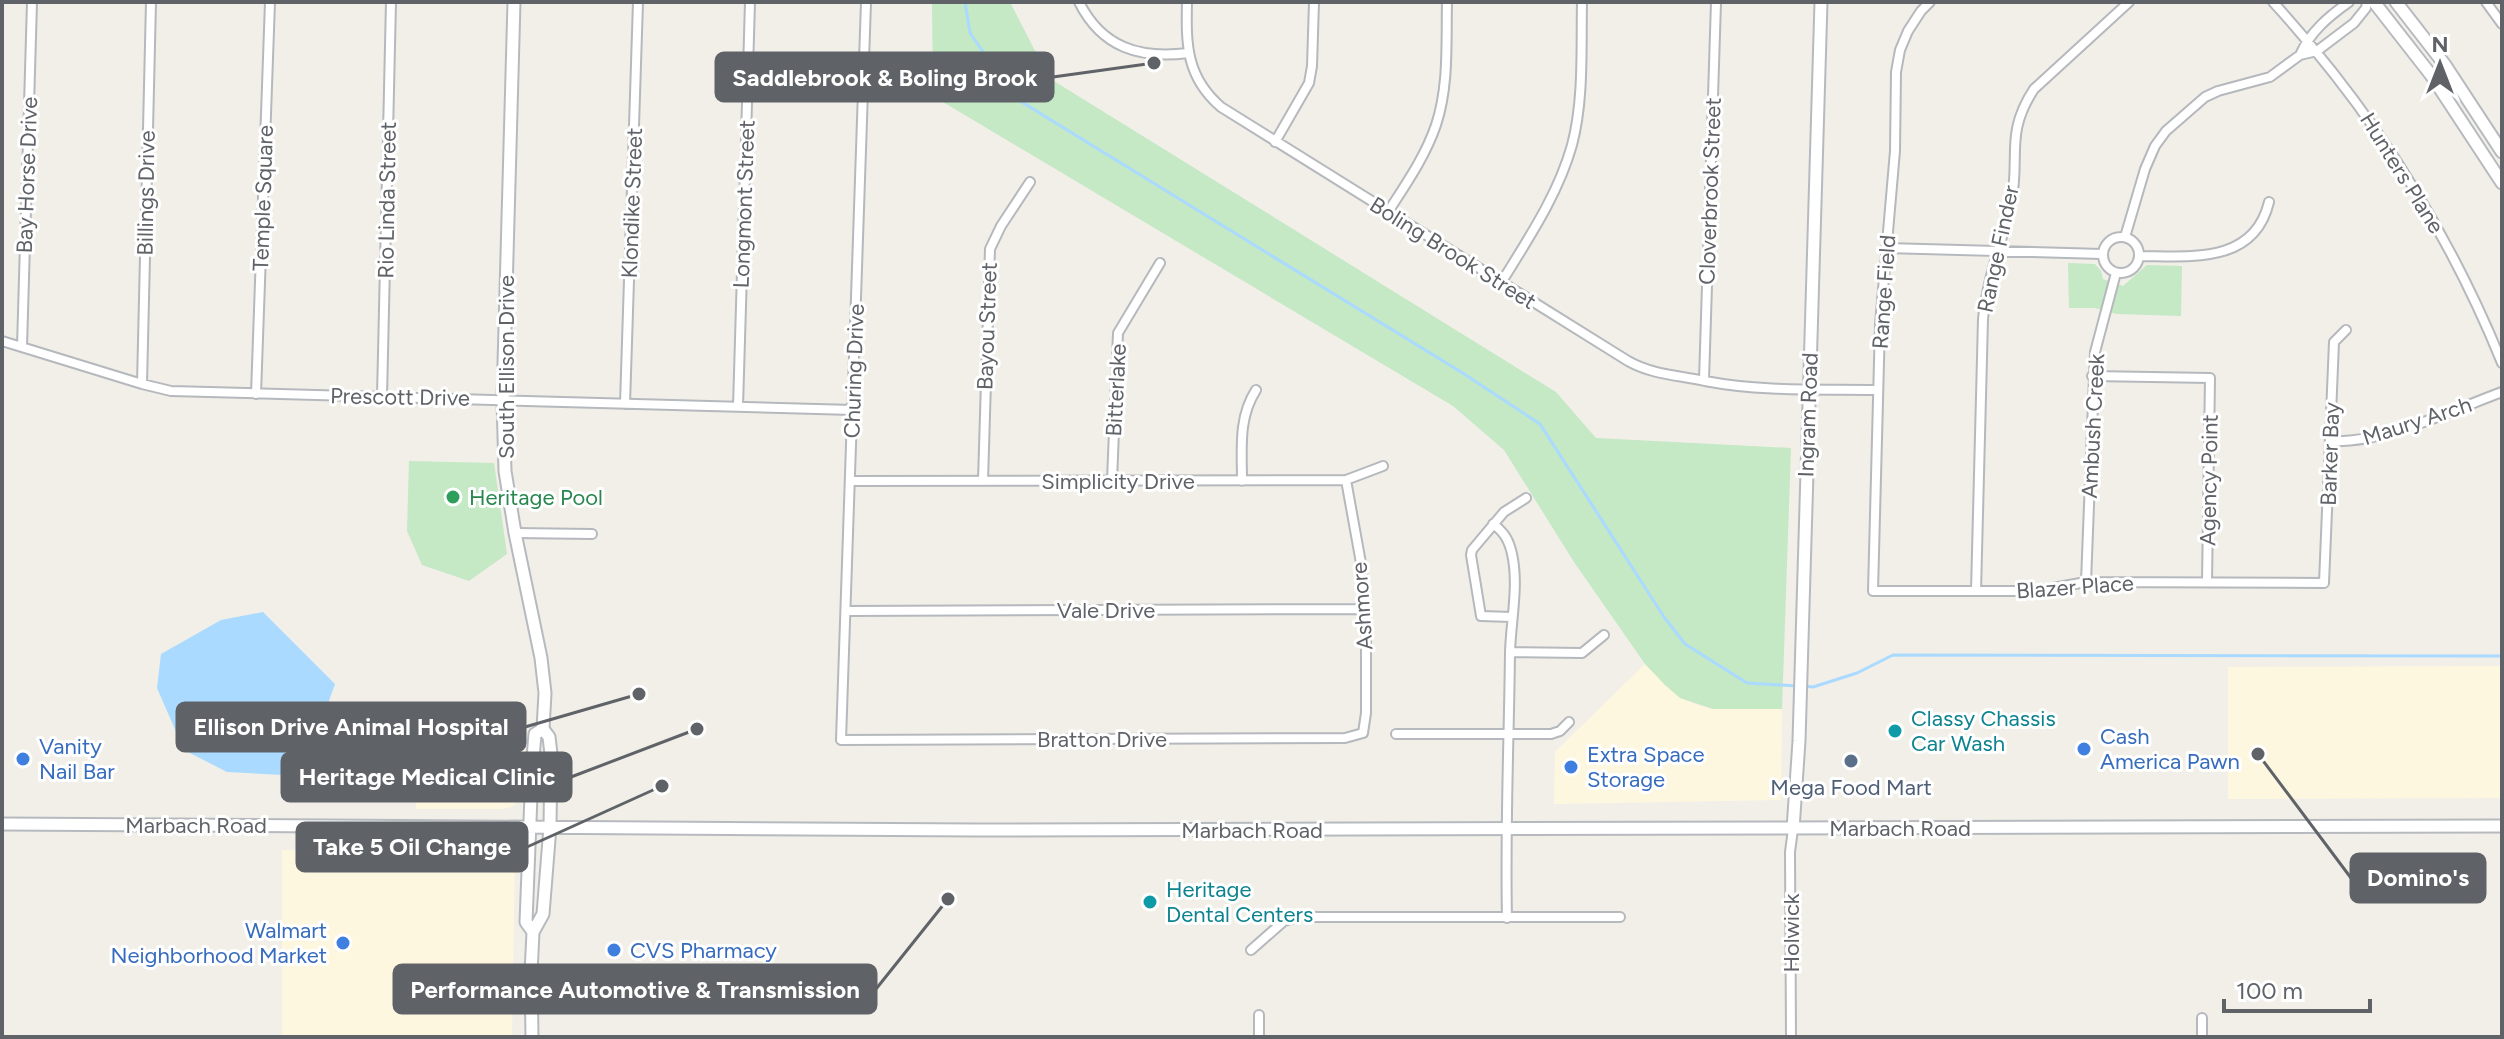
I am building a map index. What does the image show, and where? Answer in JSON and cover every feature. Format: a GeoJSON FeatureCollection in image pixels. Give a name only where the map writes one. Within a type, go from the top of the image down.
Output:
{"type":"FeatureCollection","features":[{"type":"Feature","properties":{"kind":"main road","name":"South Ellison Drive"},"geometry":{"type":"LineString","coordinates":[[514,2],[503,400],[505,471],[541,658],[545,693],[543,729],[549,737],[551,769],[543,914],[533,932],[532,1037]]}},
{"type":"Feature","properties":{"kind":"main road","name":"Ingram Road"},"geometry":{"type":"LineString","coordinates":[[1793,829],[1800,699],[1821,2]]}},
{"type":"Feature","properties":{"kind":"main road"},"geometry":{"type":"LineString","coordinates":[[2374,2],[2431,75],[2502,183]]}},
{"type":"Feature","properties":{"kind":"main road"},"geometry":{"type":"LineString","coordinates":[[2396,2],[2445,65],[2502,152]]}},
{"type":"Feature","properties":{"kind":"main road","name":"South Ellison Drive"},"geometry":{"type":"LineString","coordinates":[[533,932],[526,922],[532,770],[535,734],[543,729]]}},
{"type":"Feature","properties":{"kind":"main road"},"geometry":{"type":"LineString","coordinates":[[532,770],[551,769]]}},
{"type":"Feature","properties":{"kind":"main road","name":"Marbach Road"},"geometry":{"type":"LineString","coordinates":[[2,824],[977,830],[2502,826]]}},
{"type":"Feature","properties":{"kind":"street","name":"Bay Horse Drive"},"geometry":{"type":"LineString","coordinates":[[22,347],[32,2]]}},
{"type":"Feature","properties":{"kind":"street","name":"Billings Drive"},"geometry":{"type":"LineString","coordinates":[[142,384],[151,2]]}},
{"type":"Feature","properties":{"kind":"street","name":"Temple Square"},"geometry":{"type":"LineString","coordinates":[[256,394],[270,2]]}},
{"type":"Feature","properties":{"kind":"street","name":"Rio Linda Street"},"geometry":{"type":"LineString","coordinates":[[382,397],[391,2]]}},
{"type":"Feature","properties":{"kind":"street","name":"Klondike Street"},"geometry":{"type":"LineString","coordinates":[[625,404],[638,2]]}},
{"type":"Feature","properties":{"kind":"street","name":"Longmont Street"},"geometry":{"type":"LineString","coordinates":[[738,407],[750,2]]}},
{"type":"Feature","properties":{"kind":"street","name":"Churing Drive"},"geometry":{"type":"LineString","coordinates":[[841,740],[866,2]]}},
{"type":"Feature","properties":{"kind":"street"},"geometry":{"type":"LineString","coordinates":[[1079,2],[1101,32],[1127,49],[1157,55],[1188,53]]}},
{"type":"Feature","properties":{"kind":"street","name":"Boling Brook Street"},"geometry":{"type":"LineString","coordinates":[[1187,2],[1188,53],[1200,83],[1215,102],[1501,283],[1646,370],[1733,386],[1878,390]]}},
{"type":"Feature","properties":{"kind":"street"},"geometry":{"type":"LineString","coordinates":[[1275,142],[1309,83],[1314,2]]}},
{"type":"Feature","properties":{"kind":"street"},"geometry":{"type":"LineString","coordinates":[[1388,212],[1419,162],[1439,113],[1444,88],[1447,2]]}},
{"type":"Feature","properties":{"kind":"street"},"geometry":{"type":"LineString","coordinates":[[1501,283],[1547,205],[1572,144],[1578,112],[1582,2]]}},
{"type":"Feature","properties":{"kind":"street","name":"Cloverbrook Street"},"geometry":{"type":"LineString","coordinates":[[1704,380],[1716,2]]}},
{"type":"Feature","properties":{"kind":"street","name":"Range Field"},"geometry":{"type":"LineString","coordinates":[[1873,591],[1878,390],[1895,151],[1898,61],[1908,31],[1930,2]]}},
{"type":"Feature","properties":{"kind":"street","name":"Range Finder"},"geometry":{"type":"LineString","coordinates":[[1976,591],[1983,319],[1985,300],[2011,200],[2017,123],[2023,105],[2034,89],[2129,2]]}},
{"type":"Feature","properties":{"kind":"street","name":"Hunters Plane"},"geometry":{"type":"LineString","coordinates":[[2273,2],[2317,51],[2396,158],[2474,298],[2502,363]]}},
{"type":"Feature","properties":{"kind":"street"},"geometry":{"type":"LineString","coordinates":[[2300,55],[2307,39],[2349,2]]}},
{"type":"Feature","properties":{"kind":"street"},"geometry":{"type":"LineString","coordinates":[[2125,237],[2148,162],[2166,131],[2205,97],[2270,77],[2300,55],[2317,51],[2347,30],[2366,8],[2367,2]]}},
{"type":"Feature","properties":{"kind":"street"},"geometry":{"type":"LineString","coordinates":[[2486,2],[2502,24]]}},
{"type":"Feature","properties":{"kind":"street","name":"Bayou Street"},"geometry":{"type":"LineString","coordinates":[[983,481],[990,249],[1030,182]]}},
{"type":"Feature","properties":{"kind":"street"},"geometry":{"type":"LineString","coordinates":[[2139,256],[2215,255],[2251,235],[2260,225],[2269,202]]}},
{"type":"Feature","properties":{"kind":"street"},"geometry":{"type":"LineString","coordinates":[[2125,237],[2136,244],[2139,256],[2134,268],[2116,273],[2106,266],[2102,254],[2107,242],[2125,237]]}},
{"type":"Feature","properties":{"kind":"street"},"geometry":{"type":"LineString","coordinates":[[1886,248],[2102,254]]}},
{"type":"Feature","properties":{"kind":"street","name":"Bitterlake"},"geometry":{"type":"LineString","coordinates":[[1112,480],[1118,333],[1160,263]]}},
{"type":"Feature","properties":{"kind":"street","name":"Ambush Creek"},"geometry":{"type":"LineString","coordinates":[[2086,582],[2092,376],[2095,352],[2116,273]]}},
{"type":"Feature","properties":{"kind":"street","name":"Barker Bay"},"geometry":{"type":"LineString","coordinates":[[2324,583],[2334,342],[2346,330]]}},
{"type":"Feature","properties":{"kind":"street","name":"Prescott Drive"},"geometry":{"type":"LineString","coordinates":[[2,341],[171,391],[853,410]]}},
{"type":"Feature","properties":{"kind":"street","name":"Agency Point"},"geometry":{"type":"LineString","coordinates":[[2092,376],[2210,378],[2207,582]]}},
{"type":"Feature","properties":{"kind":"street"},"geometry":{"type":"LineString","coordinates":[[1242,481],[1243,420],[1256,390]]}},
{"type":"Feature","properties":{"kind":"street","name":"Maury Arch"},"geometry":{"type":"LineString","coordinates":[[2330,441],[2348,442],[2381,436],[2502,392]]}},
{"type":"Feature","properties":{"kind":"street","name":"Simplicity Drive"},"geometry":{"type":"LineString","coordinates":[[851,481],[1346,480],[1383,466]]}},
{"type":"Feature","properties":{"kind":"street","name":"Ashmore"},"geometry":{"type":"LineString","coordinates":[[1346,480],[1366,609],[1366,713],[1363,733]]}},
{"type":"Feature","properties":{"kind":"street"},"geometry":{"type":"LineString","coordinates":[[1512,617],[1481,616],[1471,555],[1504,512],[1526,498]]}},
{"type":"Feature","properties":{"kind":"street"},"geometry":{"type":"LineString","coordinates":[[1493,524],[1503,532],[1512,553],[1515,582],[1505,830],[1507,918]]}},
{"type":"Feature","properties":{"kind":"street"},"geometry":{"type":"LineString","coordinates":[[515,533],[592,534]]}},
{"type":"Feature","properties":{"kind":"street","name":"Blazer Place"},"geometry":{"type":"LineString","coordinates":[[1873,591],[2036,591],[2086,582],[2324,583]]}},
{"type":"Feature","properties":{"kind":"street","name":"Vale Drive"},"geometry":{"type":"LineString","coordinates":[[847,611],[1366,609]]}},
{"type":"Feature","properties":{"kind":"street"},"geometry":{"type":"LineString","coordinates":[[1510,652],[1582,653],[1604,635]]}},
{"type":"Feature","properties":{"kind":"street"},"geometry":{"type":"LineString","coordinates":[[1396,734],[1551,734],[1560,731],[1569,722]]}},
{"type":"Feature","properties":{"kind":"street","name":"Bratton Drive"},"geometry":{"type":"LineString","coordinates":[[841,740],[1345,738],[1363,733]]}},
{"type":"Feature","properties":{"kind":"street","name":"Holwick"},"geometry":{"type":"LineString","coordinates":[[1791,1037],[1790,852],[1793,829]]}},
{"type":"Feature","properties":{"kind":"street"},"geometry":{"type":"LineString","coordinates":[[1251,950],[1284,921],[1299,917],[1620,917]]}},
{"type":"Feature","properties":{"kind":"street"},"geometry":{"type":"LineString","coordinates":[[1259,1015],[1259,1037]]}},
{"type":"Feature","properties":{"kind":"street"},"geometry":{"type":"LineString","coordinates":[[2202,1018],[2202,1037]]}},
{"type":"Feature","properties":{"kind":"shaded area"},"geometry":{"type":"Polygon","coordinates":[[[1645,664],[1680,698],[1698,705],[1713,709],[1782,709],[1781,800],[1554,804],[1555,752],[1645,664]]]}},
{"type":"Feature","properties":{"kind":"shaded area"},"geometry":{"type":"Polygon","coordinates":[[[2502,666],[2502,798],[2228,799],[2228,667],[2502,666]]]}},
{"type":"Feature","properties":{"kind":"shaded area"},"geometry":{"type":"Polygon","coordinates":[[[527,714],[522,797],[518,802],[503,809],[416,809],[417,716],[527,714]]]}},
{"type":"Feature","properties":{"kind":"shaded area"},"geometry":{"type":"Polygon","coordinates":[[[282,850],[506,851],[515,855],[512,1037],[282,1037],[282,850]]]}},
{"type":"Feature","properties":{"kind":"green space"},"geometry":{"type":"Polygon","coordinates":[[[932,2],[1010,2],[1049,78],[1556,392],[1596,438],[1791,448],[1782,709],[1713,709],[1680,698],[1665,685],[1645,664],[1574,562],[1504,450],[1453,406],[933,96],[932,2]]]}},
{"type":"Feature","properties":{"kind":"green space"},"geometry":{"type":"Polygon","coordinates":[[[2068,263],[2095,264],[2103,279],[2123,286],[2147,265],[2182,266],[2181,316],[2117,314],[2095,308],[2069,308],[2068,263]]]}},
{"type":"Feature","properties":{"kind":"green space","name":"Heritage Pool"},"geometry":{"type":"Polygon","coordinates":[[[409,461],[494,463],[507,554],[469,581],[422,565],[407,531],[409,461]]]}},
{"type":"Feature","properties":{"kind":"water"},"geometry":{"type":"Polygon","coordinates":[[[263,612],[335,684],[302,776],[227,772],[184,750],[157,688],[161,654],[221,620],[263,612]]]}},
{"type":"Feature","properties":{"kind":"waterway"},"geometry":{"type":"LineString","coordinates":[[965,2],[970,33],[1015,98],[1461,372],[1540,424],[1664,617],[1685,644],[1747,683],[1798,686]]}},
{"type":"Feature","properties":{"kind":"waterway"},"geometry":{"type":"LineString","coordinates":[[1805,686],[1813,687],[1857,673],[1893,655],[2502,656]]}},
{"type":"Feature","properties":{"kind":"place","name":"Saddlebrook & Boling Brook"},"geometry":{"type":"Point","coordinates":[1154,63]}},
{"type":"Feature","properties":{"kind":"place","name":"Heritage Pool"},"geometry":{"type":"Point","coordinates":[453,497]}},
{"type":"Feature","properties":{"kind":"place","name":"Ellison Drive Animal Hospital"},"geometry":{"type":"Point","coordinates":[639,694]}},
{"type":"Feature","properties":{"kind":"place","name":"Heritage Medical Clinic"},"geometry":{"type":"Point","coordinates":[697,729]}},
{"type":"Feature","properties":{"kind":"place","name":"Classy Chassis Car Wash"},"geometry":{"type":"Point","coordinates":[1895,731]}},
{"type":"Feature","properties":{"kind":"place","name":"Cash America Pawn"},"geometry":{"type":"Point","coordinates":[2084,749]}},
{"type":"Feature","properties":{"kind":"place","name":"Domino's"},"geometry":{"type":"Point","coordinates":[2258,754]}},
{"type":"Feature","properties":{"kind":"place","name":"Vanity Nail Bar"},"geometry":{"type":"Point","coordinates":[23,759]}},
{"type":"Feature","properties":{"kind":"place","name":"Mega Food Mart"},"geometry":{"type":"Point","coordinates":[1851,761]}},
{"type":"Feature","properties":{"kind":"place","name":"Extra Space Storage"},"geometry":{"type":"Point","coordinates":[1571,767]}},
{"type":"Feature","properties":{"kind":"place","name":"Take 5 Oil Change"},"geometry":{"type":"Point","coordinates":[662,786]}},
{"type":"Feature","properties":{"kind":"place","name":"Performance Automotive & Transmission"},"geometry":{"type":"Point","coordinates":[948,899]}},
{"type":"Feature","properties":{"kind":"place","name":"Heritage Dental Centers"},"geometry":{"type":"Point","coordinates":[1150,902]}},
{"type":"Feature","properties":{"kind":"place","name":"Walmart Neighborhood Market"},"geometry":{"type":"Point","coordinates":[343,943]}},
{"type":"Feature","properties":{"kind":"place","name":"CVS Pharmacy"},"geometry":{"type":"Point","coordinates":[614,950]}}]}
